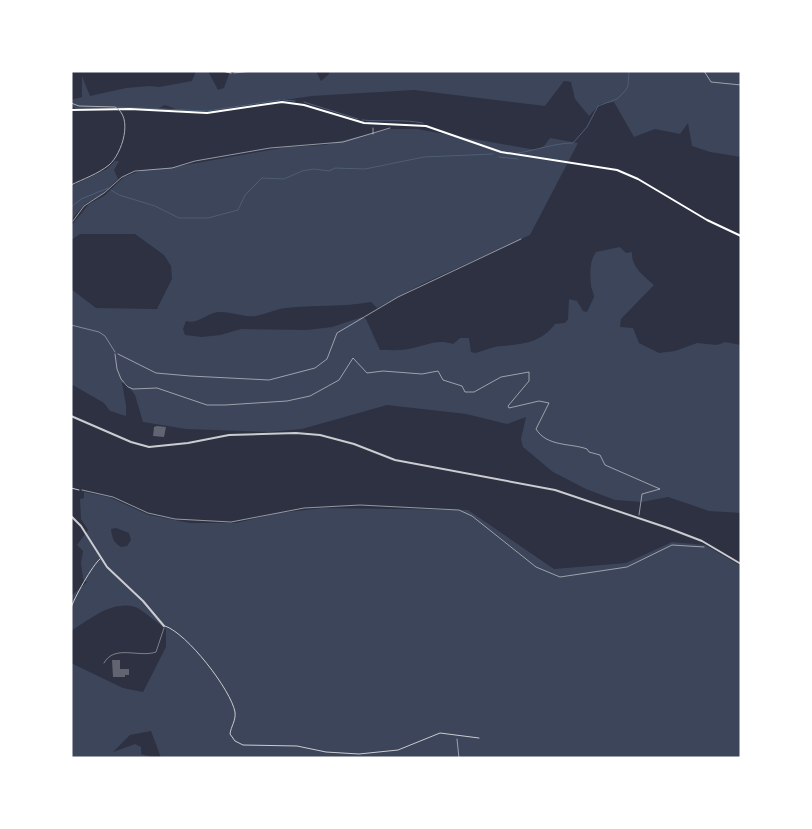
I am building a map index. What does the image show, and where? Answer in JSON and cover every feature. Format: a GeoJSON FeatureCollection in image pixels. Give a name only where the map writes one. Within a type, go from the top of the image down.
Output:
{"type":"FeatureCollection","features":[{"type":"Feature","properties":{"kind":"main road"},"geometry":{"type":"LineString","coordinates":[[71,110],[120,109],[201,113],[282,102],[304,105],[345,119],[371,124],[401,124],[436,128],[506,154],[592,164],[617,170],[638,179],[696,214],[741,236]]}},
{"type":"Feature","properties":{"kind":"street"},"geometry":{"type":"LineString","coordinates":[[222,71],[231,73]]}},
{"type":"Feature","properties":{"kind":"street"},"geometry":{"type":"LineString","coordinates":[[71,416],[134,443],[149,447],[188,443],[229,435],[307,432],[354,444],[395,460],[555,490],[639,518],[708,545],[741,564]]}},
{"type":"Feature","properties":{"kind":"street"},"geometry":{"type":"LineString","coordinates":[[71,488],[79,490]]}},
{"type":"Feature","properties":{"kind":"street"},"geometry":{"type":"LineString","coordinates":[[71,516],[86,532],[101,559],[164,626],[195,650],[210,666],[232,705],[235,720],[230,734],[243,745],[297,746],[326,752],[361,754],[398,750],[440,733],[479,738]]}},
{"type":"Feature","properties":{"kind":"street"},"geometry":{"type":"LineString","coordinates":[[71,608],[73,601],[94,565],[101,559]]}},
{"type":"Feature","properties":{"kind":"lane"},"geometry":{"type":"LineString","coordinates":[[71,325],[99,332],[105,336],[115,352]]}},
{"type":"Feature","properties":{"kind":"lane"},"geometry":{"type":"LineString","coordinates":[[104,663],[108,656],[113,653],[148,655],[156,652],[164,626]]}},
{"type":"Feature","properties":{"kind":"path"},"geometry":{"type":"LineString","coordinates":[[231,73],[252,71]]}},
{"type":"Feature","properties":{"kind":"path"},"geometry":{"type":"LineString","coordinates":[[704,71],[711,82],[741,85]]}},
{"type":"Feature","properties":{"kind":"path"},"geometry":{"type":"LineString","coordinates":[[371,124],[374,131],[372,135]]}},
{"type":"Feature","properties":{"kind":"path"},"geometry":{"type":"LineString","coordinates":[[71,223],[84,206],[104,193],[122,177],[135,171],[172,168],[236,154],[298,145],[333,143],[372,135],[401,124]]}},
{"type":"Feature","properties":{"kind":"path"},"geometry":{"type":"LineString","coordinates":[[115,352],[156,373],[269,380],[315,368],[327,359],[337,333],[398,297],[522,239]]}},
{"type":"Feature","properties":{"kind":"path"},"geometry":{"type":"LineString","coordinates":[[115,352],[117,369],[128,386],[133,389],[157,388],[207,405],[287,400],[310,396],[339,380],[353,358],[367,373],[383,371],[422,374],[438,371],[443,380],[462,386],[465,392],[474,392],[501,377],[529,372],[529,381],[508,406],[509,408],[539,401],[549,402],[536,429],[540,435],[560,444],[600,455],[605,465],[660,489],[642,494],[639,518]]}},
{"type":"Feature","properties":{"kind":"path"},"geometry":{"type":"LineString","coordinates":[[79,490],[114,497],[148,513],[175,519],[231,522],[304,508],[360,505],[459,510],[472,516],[536,567],[560,577],[627,567],[672,545],[708,545]]}},
{"type":"Feature","properties":{"kind":"path"},"geometry":{"type":"LineString","coordinates":[[458,758],[457,739],[459,735]]}},
{"type":"Feature","properties":{"kind":"shaded area"},"geometry":{"type":"Polygon","coordinates":[[[196,71],[208,71],[218,90],[224,88],[230,71],[316,71],[321,81],[329,74],[329,71],[741,71],[741,157],[710,152],[692,146],[688,123],[680,134],[655,129],[634,137],[614,102],[600,104],[589,116],[575,99],[571,82],[564,81],[545,106],[414,90],[312,96],[207,111],[181,111],[165,105],[157,109],[76,109],[71,106],[71,100],[82,97],[82,76],[90,96],[126,88],[159,87],[192,81],[196,71]]]}},
{"type":"Feature","properties":{"kind":"shaded area"},"geometry":{"type":"Polygon","coordinates":[[[389,129],[417,129],[536,150],[544,146],[550,138],[578,143],[530,235],[422,284],[377,308],[371,302],[350,305],[286,308],[252,316],[218,312],[198,320],[186,321],[183,329],[185,335],[202,337],[220,335],[241,329],[307,330],[332,327],[362,317],[366,319],[380,350],[405,350],[437,342],[453,344],[460,338],[469,338],[471,352],[475,353],[495,347],[538,339],[555,324],[565,323],[568,319],[569,299],[577,301],[583,311],[587,312],[594,297],[590,272],[596,252],[620,247],[626,253],[632,252],[636,267],[654,285],[621,319],[620,327],[633,328],[639,343],[659,353],[675,351],[697,343],[717,345],[725,342],[741,345],[741,513],[709,511],[668,497],[642,502],[615,500],[586,489],[553,472],[523,447],[521,439],[526,417],[507,424],[466,414],[387,405],[302,429],[269,432],[186,429],[143,422],[135,395],[125,382],[122,383],[126,416],[110,411],[104,403],[71,384],[71,289],[96,308],[157,309],[172,279],[171,266],[164,255],[135,234],[80,234],[71,240],[71,226],[89,204],[104,196],[124,177],[143,170],[168,168],[287,147],[325,145],[389,129]]]}},
{"type":"Feature","properties":{"kind":"shaded area"},"geometry":{"type":"Polygon","coordinates":[[[115,161],[119,161],[114,170],[118,179],[101,195],[85,204],[71,220],[71,186],[107,169],[115,161]]]}},
{"type":"Feature","properties":{"kind":"shaded area"},"geometry":{"type":"Polygon","coordinates":[[[84,492],[109,497],[149,515],[190,523],[236,523],[279,513],[323,508],[468,510],[554,569],[626,563],[672,542],[705,545],[741,566],[741,758],[161,758],[151,731],[130,735],[113,752],[135,744],[141,747],[141,754],[155,758],[71,758],[71,663],[123,688],[143,692],[166,647],[166,629],[135,607],[118,606],[101,612],[71,631],[71,596],[87,582],[83,579],[81,563],[83,551],[77,545],[88,530],[81,519],[80,499],[84,498],[84,492]],[[116,528],[111,529],[114,540],[121,547],[127,546],[131,540],[129,533],[116,528]]]}},
{"type":"Feature","properties":{"kind":"building"},"geometry":{"type":"Polygon","coordinates":[[[154,427],[166,427],[164,437],[153,436],[154,427]]]}},
{"type":"Feature","properties":{"kind":"building"},"geometry":{"type":"Polygon","coordinates":[[[112,660],[120,660],[120,669],[129,669],[129,675],[113,677],[112,660]]]}},
{"type":"Feature","properties":{"kind":"waterway"},"geometry":{"type":"LineString","coordinates":[[518,153],[573,143],[587,127],[598,106],[617,99],[625,91],[628,86],[629,71]]}},
{"type":"Feature","properties":{"kind":"waterway"},"geometry":{"type":"LineString","coordinates":[[116,107],[207,111],[280,100]]}},
{"type":"Feature","properties":{"kind":"waterway"},"geometry":{"type":"LineString","coordinates":[[283,100],[295,101]]}},
{"type":"Feature","properties":{"kind":"waterway"},"geometry":{"type":"LineString","coordinates":[[304,102],[358,119]]}},
{"type":"Feature","properties":{"kind":"waterway"},"geometry":{"type":"LineString","coordinates":[[362,120],[423,123]]}},
{"type":"Feature","properties":{"kind":"waterway"},"geometry":{"type":"LineString","coordinates":[[111,190],[119,195],[155,206],[179,218],[208,218],[238,210],[245,195],[262,178],[284,179],[302,171],[314,169],[329,171],[335,168],[365,169],[424,157],[493,154]]}},
{"type":"Feature","properties":{"kind":"waterway"},"geometry":{"type":"LineString","coordinates":[[499,157],[518,159]]}},
{"type":"Feature","properties":{"kind":"waterway"},"geometry":{"type":"LineString","coordinates":[[71,207],[81,199],[108,188]]}},
{"type":"Feature","properties":{"kind":"tram line"},"geometry":{"type":"LineString","coordinates":[[71,103],[79,106],[115,107],[121,112],[125,127],[122,144],[114,160],[95,174],[71,185]]}}]}
